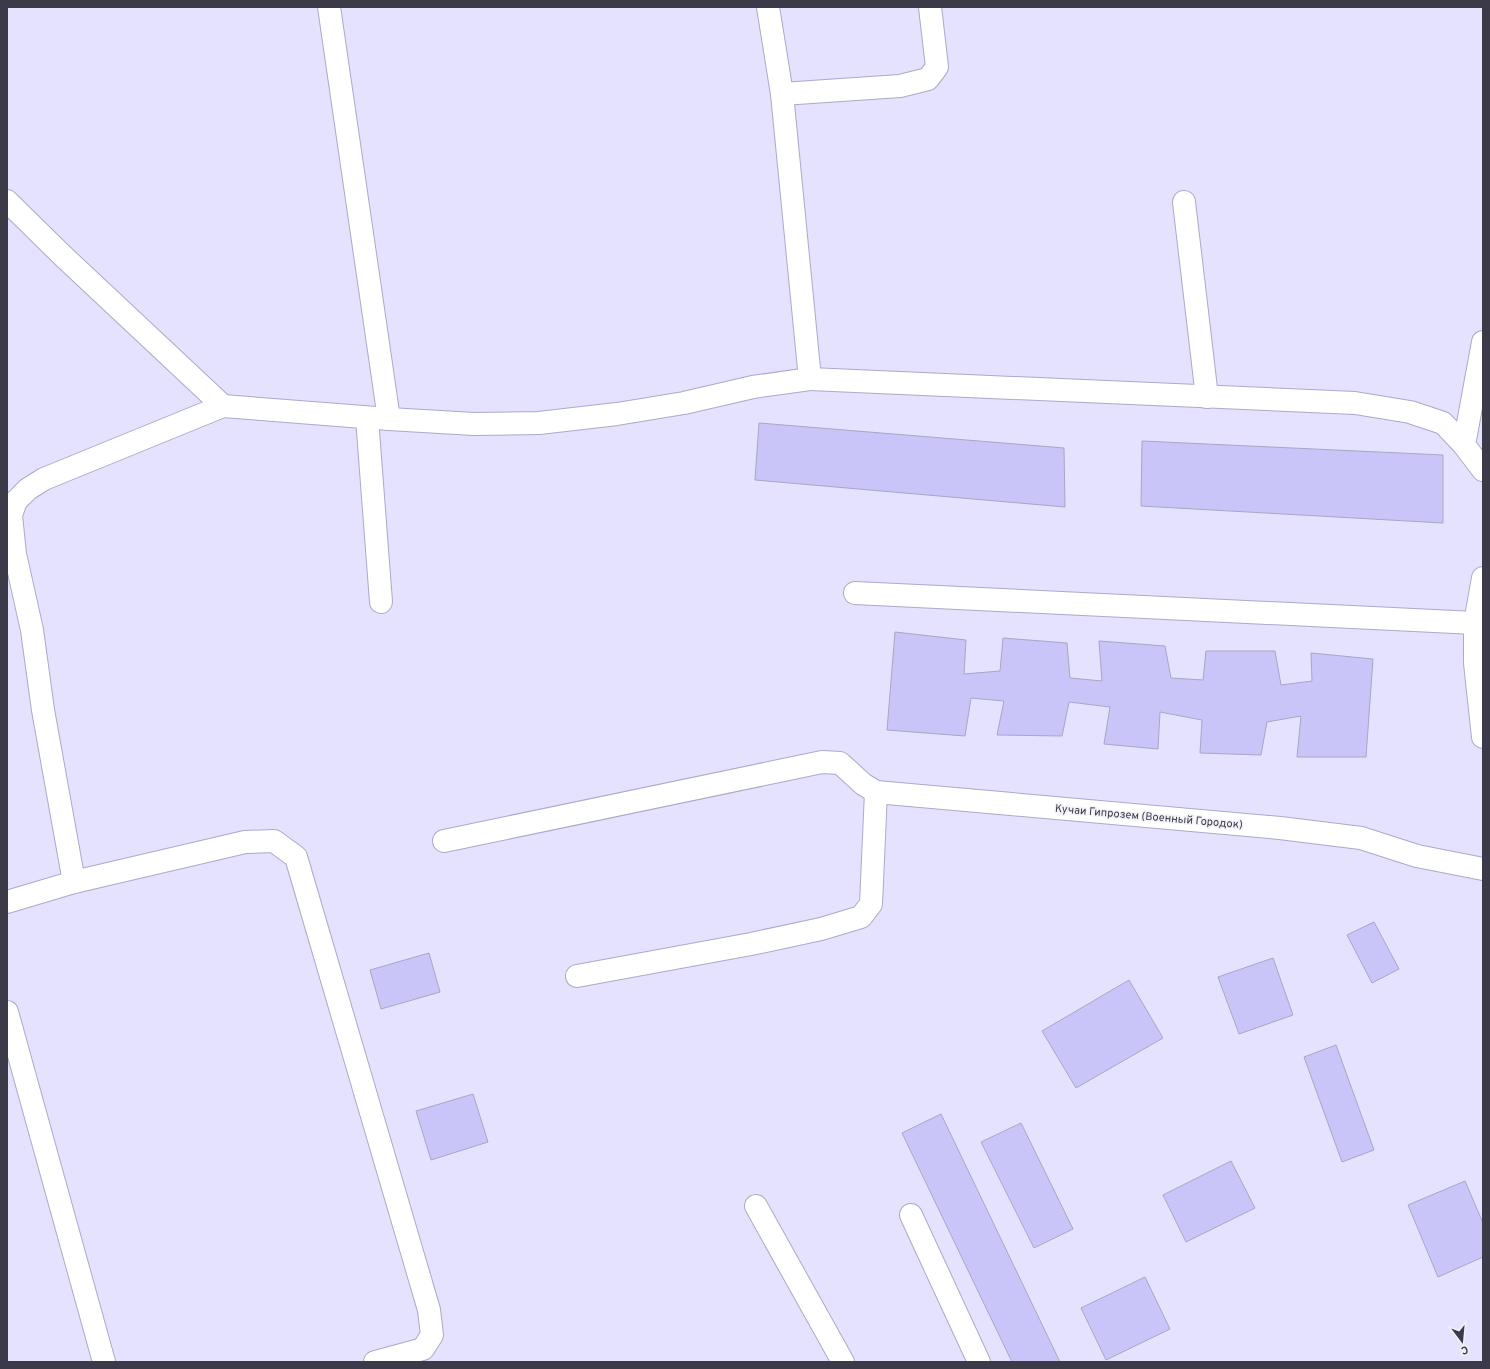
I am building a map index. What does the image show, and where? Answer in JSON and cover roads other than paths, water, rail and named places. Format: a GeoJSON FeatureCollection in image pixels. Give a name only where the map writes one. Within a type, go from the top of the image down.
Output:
{"type":"FeatureCollection","features":[{"type":"Feature","properties":{"kind":"street"},"geometry":{"type":"LineString","coordinates":[[329,7],[389,419]]}},
{"type":"Feature","properties":{"kind":"street"},"geometry":{"type":"LineString","coordinates":[[768,7],[782,94],[810,380]]}},
{"type":"Feature","properties":{"kind":"street"},"geometry":{"type":"LineString","coordinates":[[782,94],[900,86],[928,79],[937,67],[930,7]]}},
{"type":"Feature","properties":{"kind":"street"},"geometry":{"type":"LineString","coordinates":[[7,201],[63,256],[223,406]]}},
{"type":"Feature","properties":{"kind":"street"},"geometry":{"type":"LineString","coordinates":[[1184,202],[1207,397]]}},
{"type":"Feature","properties":{"kind":"street"},"geometry":{"type":"LineString","coordinates":[[1464,445],[1483,342]]}},
{"type":"Feature","properties":{"kind":"street"},"geometry":{"type":"LineString","coordinates":[[74,882],[43,710],[32,630],[15,554],[11,515],[16,501],[28,489],[44,479],[223,406],[367,418],[474,424],[538,423],[654,408],[684,403],[753,387],[810,380],[1355,404],[1410,412],[1443,423],[1464,445],[1483,470]]}},
{"type":"Feature","properties":{"kind":"street"},"geometry":{"type":"LineString","coordinates":[[367,418],[381,602]]}},
{"type":"Feature","properties":{"kind":"street"},"geometry":{"type":"LineString","coordinates":[[1483,578],[1475,623],[1475,663],[1483,737]]}},
{"type":"Feature","properties":{"kind":"street"},"geometry":{"type":"LineString","coordinates":[[855,593],[1475,623]]}},
{"type":"Feature","properties":{"kind":"street","name":"Кучаи Гипрозем (Военный Городок)"},"geometry":{"type":"LineString","coordinates":[[444,841],[822,762],[840,763],[863,784],[876,792],[1280,828],[1360,838],[1417,856],[1483,869]]}},
{"type":"Feature","properties":{"kind":"street"},"geometry":{"type":"LineString","coordinates":[[577,976],[751,944],[821,929],[861,917],[871,904],[876,792]]}},
{"type":"Feature","properties":{"kind":"street"},"geometry":{"type":"LineString","coordinates":[[7,902],[74,882],[246,842],[274,841],[296,858],[430,1310],[432,1335],[423,1349],[375,1362]]}},
{"type":"Feature","properties":{"kind":"street"},"geometry":{"type":"LineString","coordinates":[[7,1012],[104,1362]]}},
{"type":"Feature","properties":{"kind":"street"},"geometry":{"type":"LineString","coordinates":[[756,1206],[843,1362]]}},
{"type":"Feature","properties":{"kind":"street"},"geometry":{"type":"LineString","coordinates":[[911,1215],[979,1362]]}}]}
